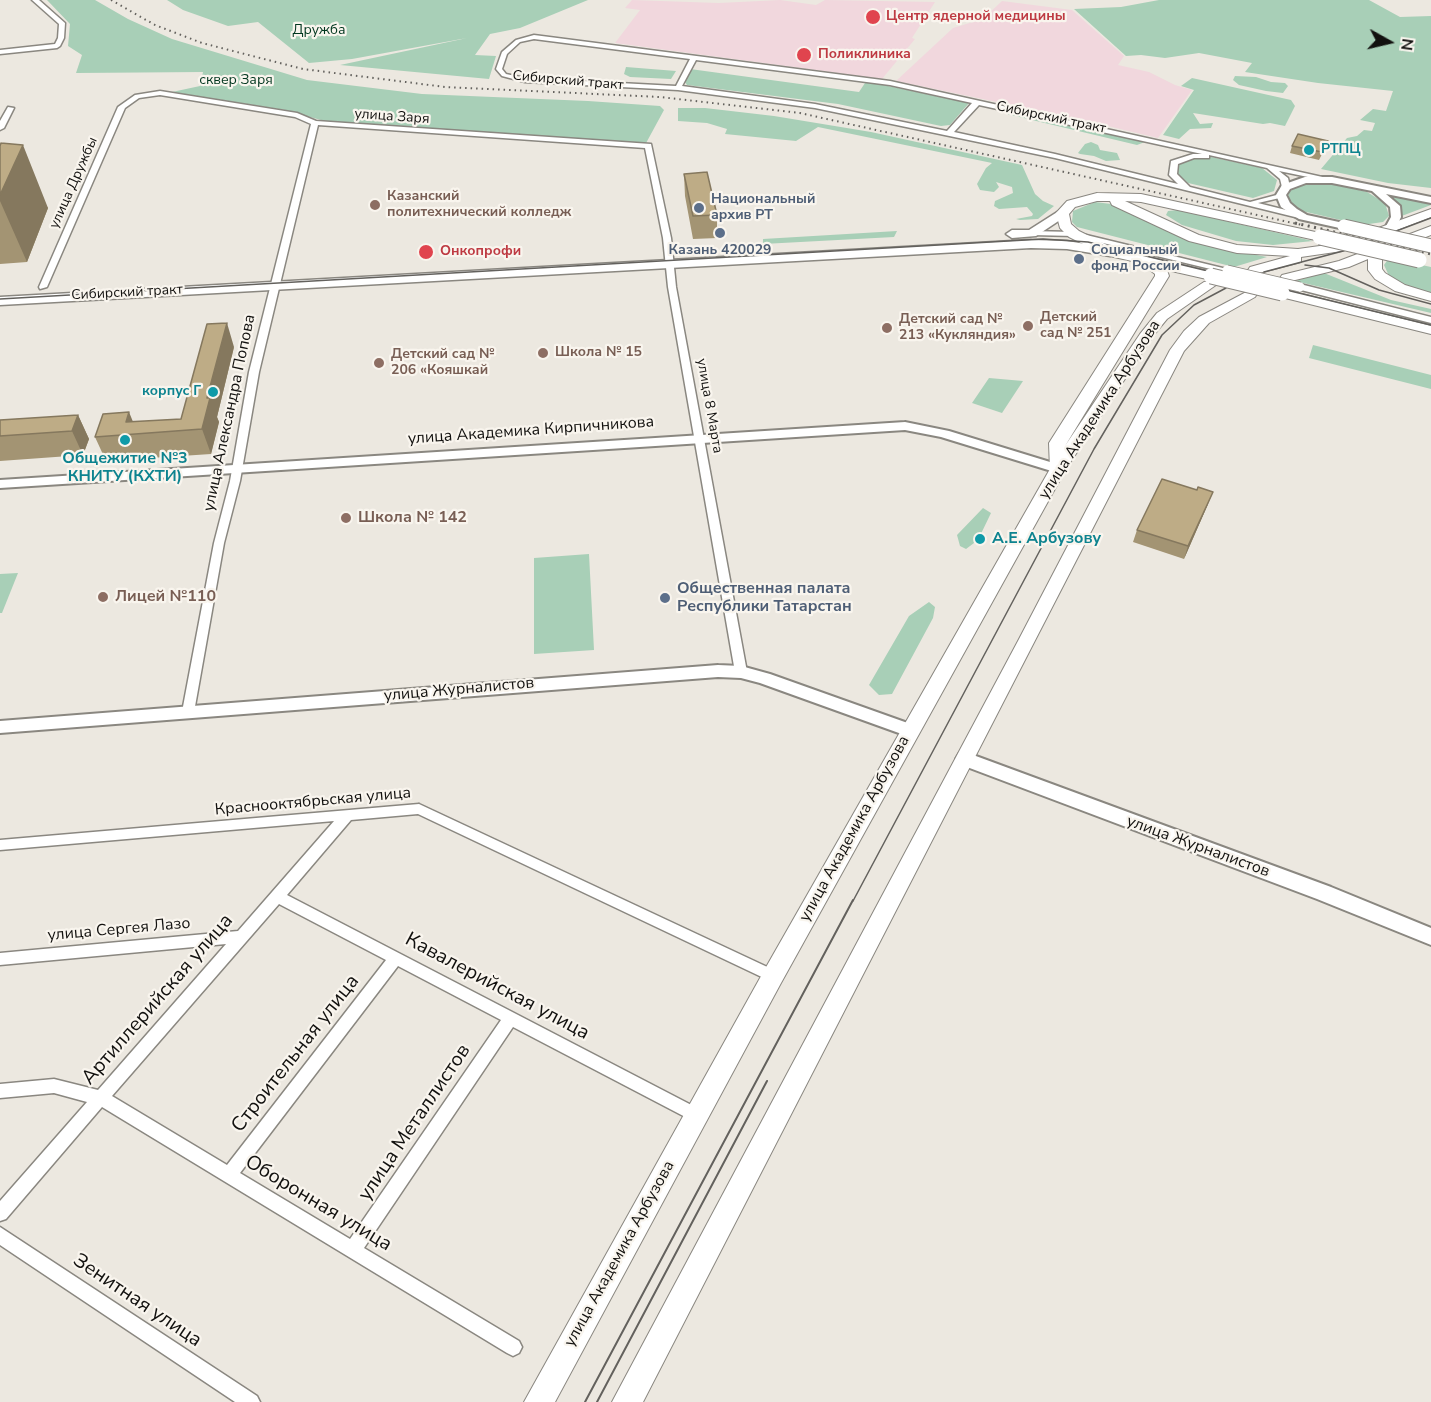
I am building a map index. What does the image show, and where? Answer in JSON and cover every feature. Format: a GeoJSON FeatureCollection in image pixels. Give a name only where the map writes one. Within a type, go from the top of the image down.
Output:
{"type":"FeatureCollection","features":[{"type":"Feature","properties":{"kind":"main road"},"geometry":{"type":"LineString","coordinates":[[1032,233],[1062,213],[1071,204],[1108,196],[1141,198],[1425,262]]}},
{"type":"Feature","properties":{"kind":"main road"},"geometry":{"type":"LineString","coordinates":[[1085,200],[1122,204],[1194,238],[1237,249],[1298,253],[1337,248]]}},
{"type":"Feature","properties":{"kind":"main road"},"geometry":{"type":"LineString","coordinates":[[1062,213],[1065,225],[1074,234],[1110,252]]}},
{"type":"Feature","properties":{"kind":"main road"},"geometry":{"type":"LineString","coordinates":[[1255,270],[1337,248],[1431,213]]}},
{"type":"Feature","properties":{"kind":"main road"},"geometry":{"type":"LineString","coordinates":[[1287,278],[1375,253],[1431,230]]}},
{"type":"Feature","properties":{"kind":"main road","name":"Сибирский тракт"},"geometry":{"type":"LineString","coordinates":[[0,301],[275,280],[668,258],[1032,233]]}},
{"type":"Feature","properties":{"kind":"main road","name":"Сибирский тракт"},"geometry":{"type":"LineString","coordinates":[[668,258],[1031,244],[1066,245],[1110,252],[1210,280],[1282,293],[1431,330]]}},
{"type":"Feature","properties":{"kind":"main road"},"geometry":{"type":"LineString","coordinates":[[1375,253],[1375,270],[1380,276],[1400,288],[1431,297]]}},
{"type":"Feature","properties":{"kind":"main road"},"geometry":{"type":"LineString","coordinates":[[1058,469],[1057,443],[1162,276],[1162,272],[1144,260]]}},
{"type":"Feature","properties":{"kind":"main road","name":"Сибирский тракт"},"geometry":{"type":"LineString","coordinates":[[0,289],[275,280]]}},
{"type":"Feature","properties":{"kind":"main road","name":"улица Академика Арбузова"},"geometry":{"type":"LineString","coordinates":[[539,1402],[773,976],[1058,469],[1147,334],[1162,316],[1210,280]]}},
{"type":"Feature","properties":{"kind":"main road","name":"улица Академика Арбузова"},"geometry":{"type":"LineString","coordinates":[[627,1402],[1177,350],[1204,320],[1250,294]]}},
{"type":"Feature","properties":{"kind":"street"},"geometry":{"type":"LineString","coordinates":[[0,52],[57,46],[61,38],[62,22],[35,0]]}},
{"type":"Feature","properties":{"kind":"street","name":"Сибирский тракт"},"geometry":{"type":"LineString","coordinates":[[1303,217],[950,132],[815,106],[678,88],[525,80],[504,75],[499,69],[504,53],[518,40],[547,38],[693,59],[890,83],[1359,186]]}},
{"type":"Feature","properties":{"kind":"street"},"geometry":{"type":"LineString","coordinates":[[678,88],[693,59]]}},
{"type":"Feature","properties":{"kind":"street","name":"улица Заря"},"geometry":{"type":"LineString","coordinates":[[138,96],[160,93],[297,115],[315,123],[648,146]]}},
{"type":"Feature","properties":{"kind":"street","name":"улица Дружбы"},"geometry":{"type":"LineString","coordinates":[[43,287],[122,107],[138,96]]}},
{"type":"Feature","properties":{"kind":"street"},"geometry":{"type":"LineString","coordinates":[[950,132],[977,102]]}},
{"type":"Feature","properties":{"kind":"street"},"geometry":{"type":"LineString","coordinates":[[0,128],[10,108]]}},
{"type":"Feature","properties":{"kind":"street","name":"улица Александра Попова"},"geometry":{"type":"LineString","coordinates":[[188,712],[219,543],[238,468],[254,372],[315,123]]}},
{"type":"Feature","properties":{"kind":"street","name":"улица 8 Марта"},"geometry":{"type":"LineString","coordinates":[[648,146],[667,238],[668,258],[741,672]]}},
{"type":"Feature","properties":{"kind":"street"},"geometry":{"type":"LineString","coordinates":[[1190,189],[1173,175],[1174,163],[1193,156],[1228,157]]}},
{"type":"Feature","properties":{"kind":"street","name":"Сибирский тракт"},"geometry":{"type":"LineString","coordinates":[[1264,165],[1279,172],[1284,178],[1285,205],[1303,217]]}},
{"type":"Feature","properties":{"kind":"street","name":"Сибирский тракт"},"geometry":{"type":"LineString","coordinates":[[1241,202],[1258,203],[1305,180],[1332,180]]}},
{"type":"Feature","properties":{"kind":"street"},"geometry":{"type":"LineString","coordinates":[[1359,186],[1431,200]]}},
{"type":"Feature","properties":{"kind":"street"},"geometry":{"type":"LineString","coordinates":[[1359,186],[1381,194],[1395,206],[1396,217],[1391,228]]}},
{"type":"Feature","properties":{"kind":"street"},"geometry":{"type":"LineString","coordinates":[[1303,217],[1431,246]]}},
{"type":"Feature","properties":{"kind":"street","name":"Сибирский тракт"},"geometry":{"type":"LineString","coordinates":[[1032,233],[1074,234],[1431,320]]}},
{"type":"Feature","properties":{"kind":"street","name":"улица Академика Кирпичникова"},"geometry":{"type":"LineString","coordinates":[[0,484],[905,426],[944,434],[1058,469]]}},
{"type":"Feature","properties":{"kind":"street","name":"улица Журналистов"},"geometry":{"type":"LineString","coordinates":[[0,727],[634,676],[741,672],[910,731]]}},
{"type":"Feature","properties":{"kind":"street","name":"улица Журналистов"},"geometry":{"type":"LineString","coordinates":[[965,759],[1324,893],[1431,937]]}},
{"type":"Feature","properties":{"kind":"street","name":"Краснооктябрьская улица"},"geometry":{"type":"LineString","coordinates":[[0,845],[419,809],[773,976]]}},
{"type":"Feature","properties":{"kind":"street","name":"Артиллерийская улица"},"geometry":{"type":"LineString","coordinates":[[0,1213],[348,815]]}},
{"type":"Feature","properties":{"kind":"street","name":"Кавалерийская улица"},"geometry":{"type":"LineString","coordinates":[[277,896],[696,1115]]}},
{"type":"Feature","properties":{"kind":"street","name":"улица Сергея Лазо"},"geometry":{"type":"LineString","coordinates":[[0,959],[242,937]]}},
{"type":"Feature","properties":{"kind":"street","name":"Строительная улица"},"geometry":{"type":"LineString","coordinates":[[229,1175],[396,958]]}},
{"type":"Feature","properties":{"kind":"street","name":"улица Металлистов"},"geometry":{"type":"LineString","coordinates":[[353,1251],[511,1018]]}},
{"type":"Feature","properties":{"kind":"street","name":"Оборонная улица"},"geometry":{"type":"LineString","coordinates":[[0,1091],[54,1086],[101,1098],[513,1347]]}},
{"type":"Feature","properties":{"kind":"street","name":"Зенитная улица"},"geometry":{"type":"LineString","coordinates":[[0,1235],[251,1402]]}},
{"type":"Feature","properties":{"kind":"shaded area"},"geometry":{"type":"Polygon","coordinates":[[[632,0],[719,3],[780,0],[816,5],[825,0],[935,2],[912,38],[915,39],[882,79],[615,43],[640,10],[625,8],[632,0]]]}},
{"type":"Feature","properties":{"kind":"shaded area"},"geometry":{"type":"Polygon","coordinates":[[[1002,1],[1072,10],[1124,56],[1118,65],[1149,72],[1175,85],[1192,90],[1158,138],[896,81],[953,28],[983,19],[1002,1]]]}},
{"type":"Feature","properties":{"kind":"green space","name":"сквер Заря"},"geometry":{"type":"Polygon","coordinates":[[[47,0],[95,0],[128,19],[172,39],[307,80],[422,94],[588,101],[660,106],[664,110],[645,145],[328,122],[285,110],[172,92],[200,86],[203,72],[76,73],[82,55],[68,46],[70,24],[47,0]]]}},
{"type":"Feature","properties":{"kind":"green space","name":"Дружба"},"geometry":{"type":"Polygon","coordinates":[[[167,0],[588,0],[520,28],[490,34],[475,55],[496,56],[489,79],[340,65],[467,38],[352,59],[309,63],[258,22],[228,26],[183,10],[167,0]]]}},
{"type":"Feature","properties":{"kind":"green space"},"geometry":{"type":"Polygon","coordinates":[[[1159,0],[1369,0],[1400,17],[1431,16],[1431,188],[1388,183],[1321,169],[1347,138],[1357,136],[1364,130],[1372,131],[1375,123],[1360,120],[1373,109],[1386,111],[1393,91],[1245,72],[1252,63],[1199,53],[1165,58],[1126,56],[1074,9],[1121,7],[1159,0]]]}},
{"type":"Feature","properties":{"kind":"green space"},"geometry":{"type":"Polygon","coordinates":[[[626,67],[676,71],[671,79],[630,77],[624,74],[626,67]]]}},
{"type":"Feature","properties":{"kind":"green space"},"geometry":{"type":"Polygon","coordinates":[[[690,69],[859,92],[865,83],[869,82],[969,103],[950,125],[941,126],[838,104],[687,85],[685,82],[690,69]]]}},
{"type":"Feature","properties":{"kind":"green space"},"geometry":{"type":"Polygon","coordinates":[[[1235,76],[1256,77],[1271,82],[1285,83],[1288,86],[1283,93],[1266,91],[1239,85],[1233,80],[1235,76]]]}},
{"type":"Feature","properties":{"kind":"green space"},"geometry":{"type":"Polygon","coordinates":[[[1192,78],[1291,100],[1295,106],[1285,126],[1193,113],[1200,124],[1213,123],[1211,128],[1190,129],[1179,139],[1163,135],[1194,90],[1181,86],[1192,78]]]}},
{"type":"Feature","properties":{"kind":"green space"},"geometry":{"type":"Polygon","coordinates":[[[678,108],[705,108],[774,116],[871,132],[1022,165],[1035,194],[1054,206],[1038,219],[1020,220],[1016,219],[1032,216],[1033,214],[1027,207],[999,209],[994,206],[995,201],[1013,193],[1012,187],[996,182],[999,187],[994,192],[980,190],[977,184],[986,168],[992,163],[818,127],[796,141],[725,134],[727,129],[707,123],[678,121],[678,108]]]}},
{"type":"Feature","properties":{"kind":"green space"},"geometry":{"type":"Polygon","coordinates":[[[1010,111],[1145,142],[1137,145],[1007,114],[1010,111]]]}},
{"type":"Feature","properties":{"kind":"green space"},"geometry":{"type":"Polygon","coordinates":[[[1091,142],[1098,145],[1100,150],[1117,153],[1120,160],[1106,161],[1078,153],[1085,144],[1091,142]]]}},
{"type":"Feature","properties":{"kind":"green space"},"geometry":{"type":"Polygon","coordinates":[[[1211,157],[1262,168],[1277,180],[1274,191],[1253,198],[1188,183],[1178,174],[1177,167],[1183,161],[1211,157]]]}},
{"type":"Feature","properties":{"kind":"green space"},"geometry":{"type":"Polygon","coordinates":[[[1309,182],[1332,183],[1367,192],[1385,203],[1389,216],[1383,222],[1362,225],[1302,211],[1288,198],[1289,191],[1295,186],[1309,182]]]}},
{"type":"Feature","properties":{"kind":"green space"},"geometry":{"type":"Polygon","coordinates":[[[1379,191],[1431,202],[1431,205],[1399,217],[1398,206],[1379,191]]]}},
{"type":"Feature","properties":{"kind":"green space"},"geometry":{"type":"Polygon","coordinates":[[[1095,202],[1119,205],[1204,245],[1267,257],[1234,267],[1077,227],[1072,222],[1073,211],[1095,202]]]}},
{"type":"Feature","properties":{"kind":"green space"},"geometry":{"type":"Polygon","coordinates":[[[1178,210],[1313,241],[1273,245],[1236,241],[1182,225],[1166,215],[1168,211],[1178,210]]]}},
{"type":"Feature","properties":{"kind":"green space"},"geometry":{"type":"Polygon","coordinates":[[[897,231],[894,237],[763,244],[763,239],[897,231]]]}},
{"type":"Feature","properties":{"kind":"green space"},"geometry":{"type":"Polygon","coordinates":[[[1389,258],[1431,267],[1431,293],[1390,278],[1384,265],[1389,258]]]}},
{"type":"Feature","properties":{"kind":"green space"},"geometry":{"type":"Polygon","coordinates":[[[1324,273],[1391,300],[1431,309],[1431,313],[1295,281],[1324,273]]]}},
{"type":"Feature","properties":{"kind":"green space"},"geometry":{"type":"Polygon","coordinates":[[[1313,345],[1431,375],[1431,389],[1309,358],[1313,345]]]}},
{"type":"Feature","properties":{"kind":"green space"},"geometry":{"type":"Polygon","coordinates":[[[989,378],[1023,381],[1002,413],[972,403],[989,378]]]}},
{"type":"Feature","properties":{"kind":"green space"},"geometry":{"type":"Polygon","coordinates":[[[983,508],[991,513],[978,540],[966,549],[960,546],[957,535],[983,508]]]}},
{"type":"Feature","properties":{"kind":"green space"},"geometry":{"type":"Polygon","coordinates":[[[589,554],[594,650],[534,654],[534,558],[589,554]]]}},
{"type":"Feature","properties":{"kind":"green space"},"geometry":{"type":"Polygon","coordinates":[[[18,573],[2,613],[0,613],[0,574],[18,573]]]}},
{"type":"Feature","properties":{"kind":"green space"},"geometry":{"type":"Polygon","coordinates":[[[929,602],[935,607],[933,618],[892,694],[879,695],[869,685],[909,616],[929,602]]]}},
{"type":"Feature","properties":{"kind":"building"},"geometry":{"type":"Polygon","coordinates":[[[1298,134],[1328,141],[1322,152],[1292,146],[1298,134]]]}},
{"type":"Feature","properties":{"kind":"building"},"geometry":{"type":"Polygon","coordinates":[[[1,143],[23,145],[0,195],[0,146],[1,143]]]}},
{"type":"Feature","properties":{"kind":"building"},"geometry":{"type":"Polygon","coordinates":[[[707,172],[717,215],[693,216],[684,174],[707,172]]]}},
{"type":"Feature","properties":{"kind":"building"},"geometry":{"type":"Polygon","coordinates":[[[227,323],[207,398],[210,398],[202,429],[95,437],[103,414],[129,412],[126,422],[181,419],[207,324],[227,323]]]}},
{"type":"Feature","properties":{"kind":"building"},"geometry":{"type":"Polygon","coordinates":[[[78,415],[72,431],[0,436],[0,420],[78,415]]]}},
{"type":"Feature","properties":{"kind":"building"},"geometry":{"type":"Polygon","coordinates":[[[1162,479],[1197,490],[1198,487],[1213,492],[1188,546],[1137,530],[1162,479]]]}},
{"type":"Feature","properties":{"kind":"tram line"},"geometry":{"type":"LineString","coordinates":[[1264,272],[1343,251],[1431,218]]}},
{"type":"Feature","properties":{"kind":"tram line"},"geometry":{"type":"LineString","coordinates":[[0,299],[1043,239],[1088,242],[1431,325]]}},
{"type":"Feature","properties":{"kind":"tram line"},"geometry":{"type":"LineString","coordinates":[[1305,265],[1329,268],[1379,290],[1431,304]]}},
{"type":"Feature","properties":{"kind":"tram line"},"geometry":{"type":"LineString","coordinates":[[853,901],[1094,449],[1162,335],[1194,305],[1226,288]]}},
{"type":"Feature","properties":{"kind":"tram line"},"geometry":{"type":"LineString","coordinates":[[585,1402],[853,900]]}},
{"type":"Feature","properties":{"kind":"tram line"},"geometry":{"type":"LineString","coordinates":[[597,1402],[767,1081]]}},
{"type":"Feature","properties":{"kind":"railway"},"geometry":{"type":"LineString","coordinates":[[111,0],[155,25],[202,43],[303,69],[445,87],[660,97],[800,113],[1302,225]]}},
{"type":"Feature","properties":{"kind":"railway"},"geometry":{"type":"LineString","coordinates":[[1295,223],[1431,254]]}},
{"type":"Feature","properties":{"kind":"place","name":"Центр ядерной медицины"},"geometry":{"type":"Point","coordinates":[873,17]}},
{"type":"Feature","properties":{"kind":"place","name":"Поликлиника"},"geometry":{"type":"Point","coordinates":[804,55]}},
{"type":"Feature","properties":{"kind":"place","name":"РТПЦ"},"geometry":{"type":"Point","coordinates":[1309,150]}},
{"type":"Feature","properties":{"kind":"place","name":"Казанский политехнический колледж"},"geometry":{"type":"Point","coordinates":[375,205]}},
{"type":"Feature","properties":{"kind":"place","name":"Национальный архив РТ"},"geometry":{"type":"Point","coordinates":[699,208]}},
{"type":"Feature","properties":{"kind":"place","name":"Казань 420029"},"geometry":{"type":"Point","coordinates":[720,233]}},
{"type":"Feature","properties":{"kind":"place","name":"Онкопрофи"},"geometry":{"type":"Point","coordinates":[426,252]}},
{"type":"Feature","properties":{"kind":"place","name":"Социальный фонд России"},"geometry":{"type":"Point","coordinates":[1079,259]}},
{"type":"Feature","properties":{"kind":"place","name":"Детский сад № 251"},"geometry":{"type":"Point","coordinates":[1028,326]}},
{"type":"Feature","properties":{"kind":"place","name":"Детский сад № 213 «Кукляндия»"},"geometry":{"type":"Point","coordinates":[887,328]}},
{"type":"Feature","properties":{"kind":"place","name":"Школа № 15"},"geometry":{"type":"Point","coordinates":[543,353]}},
{"type":"Feature","properties":{"kind":"place","name":"Детский сад № 206 «Кояшкай"},"geometry":{"type":"Point","coordinates":[379,363]}},
{"type":"Feature","properties":{"kind":"place","name":"корпус Г"},"geometry":{"type":"Point","coordinates":[213,392]}},
{"type":"Feature","properties":{"kind":"place","name":"Общежитие №3 КНИТУ (КХТИ)"},"geometry":{"type":"Point","coordinates":[125,440]}},
{"type":"Feature","properties":{"kind":"place","name":"Школа № 142"},"geometry":{"type":"Point","coordinates":[346,518]}},
{"type":"Feature","properties":{"kind":"place","name":"А.Е. Арбузову"},"geometry":{"type":"Point","coordinates":[980,539]}},
{"type":"Feature","properties":{"kind":"place","name":"Лицей №110"},"geometry":{"type":"Point","coordinates":[103,597]}},
{"type":"Feature","properties":{"kind":"place","name":"Общественная палата Республики Татарстан"},"geometry":{"type":"Point","coordinates":[665,598]}}]}
